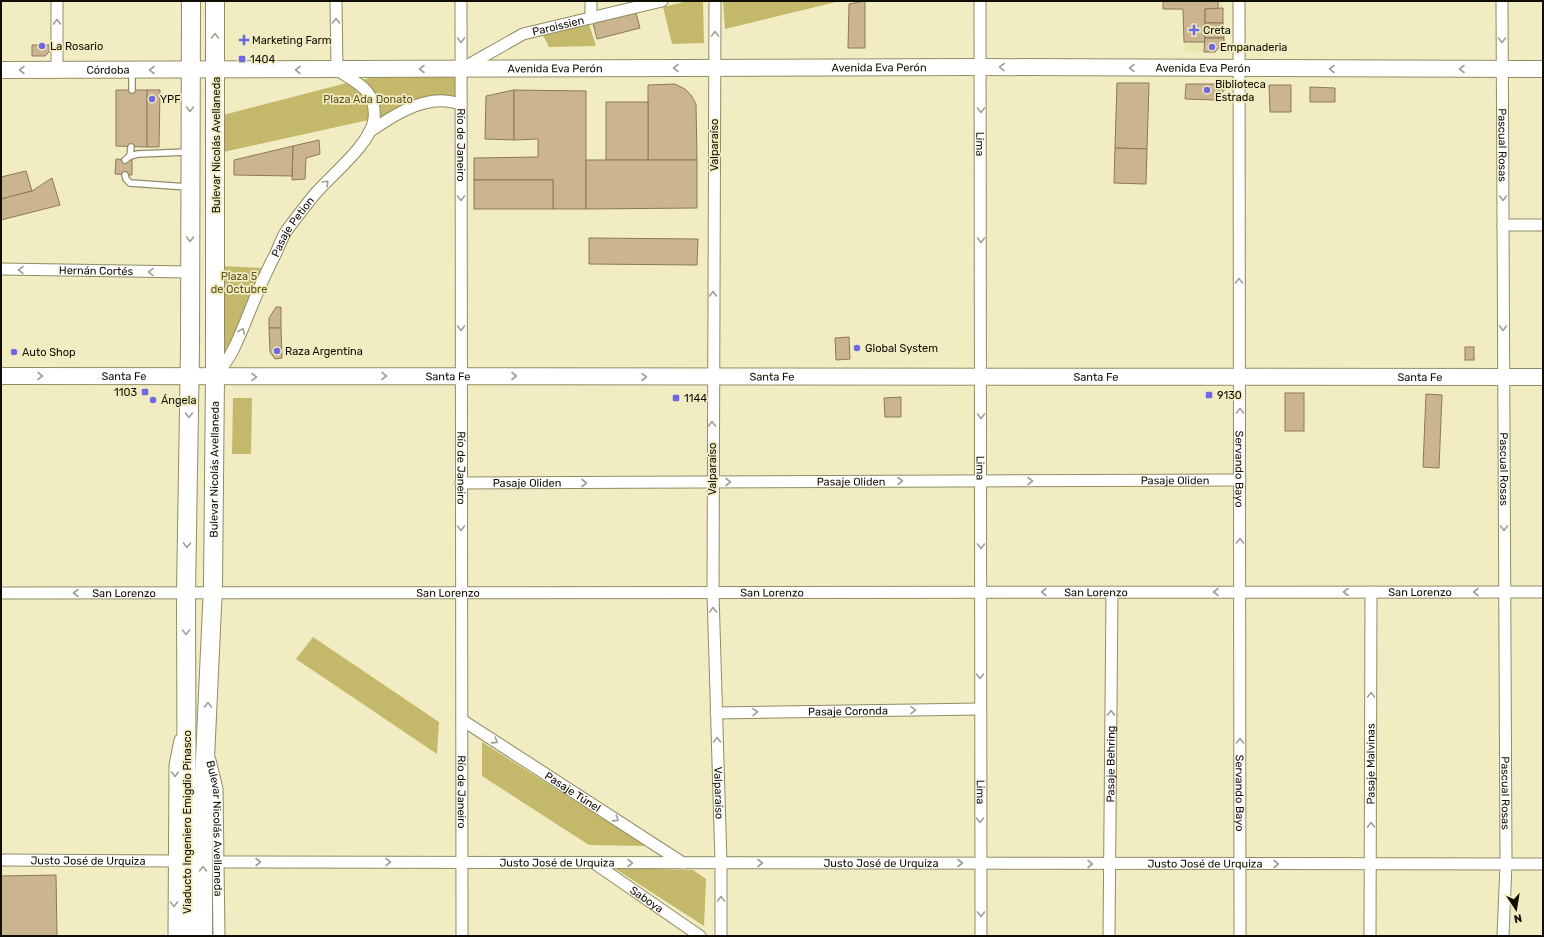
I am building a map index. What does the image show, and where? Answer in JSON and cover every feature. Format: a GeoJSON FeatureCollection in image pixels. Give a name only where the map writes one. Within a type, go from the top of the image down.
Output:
{"type":"FeatureCollection","features":[{"type":"Feature","properties":{"kind":"main road"},"geometry":{"type":"LineString","coordinates":[[186,708],[186,593],[190,376],[191,1]]}},
{"type":"Feature","properties":{"kind":"main road","name":"Bulevar Nicolás Avellaneda"},"geometry":{"type":"LineString","coordinates":[[206,744],[212,593],[215,376],[215,1]]}},
{"type":"Feature","properties":{"kind":"main road","name":"Avenida Eva Perón"},"geometry":{"type":"LineString","coordinates":[[216,70],[981,66],[1543,70]]}},
{"type":"Feature","properties":{"kind":"main road","name":"Córdoba"},"geometry":{"type":"LineString","coordinates":[[1,70],[216,70]]}},
{"type":"Feature","properties":{"kind":"main road","name":"Santa Fe"},"geometry":{"type":"LineString","coordinates":[[1,376],[1543,377]]}},
{"type":"Feature","properties":{"kind":"main road","name":"Viaducto Ingeniero Emigdio Pinasco"},"geometry":{"type":"LineString","coordinates":[[186,708],[195,802],[203,936]]}},
{"type":"Feature","properties":{"kind":"main road","name":"Viaducto Ingeniero Emigdio Pinasco"},"geometry":{"type":"LineString","coordinates":[[187,936],[195,802],[206,744]]}},
{"type":"Feature","properties":{"kind":"street"},"geometry":{"type":"LineString","coordinates":[[57,1],[57,71]]}},
{"type":"Feature","properties":{"kind":"street"},"geometry":{"type":"LineString","coordinates":[[336,1],[336,70]]}},
{"type":"Feature","properties":{"kind":"street","name":"Río de Janeiro"},"geometry":{"type":"LineString","coordinates":[[461,1],[462,936]]}},
{"type":"Feature","properties":{"kind":"street"},"geometry":{"type":"LineString","coordinates":[[592,1],[592,18]]}},
{"type":"Feature","properties":{"kind":"street","name":"Paroissien"},"geometry":{"type":"LineString","coordinates":[[461,69],[523,34],[662,1]]}},
{"type":"Feature","properties":{"kind":"street","name":"Valparaíso"},"geometry":{"type":"LineString","coordinates":[[715,1],[712,593],[721,863],[721,936]]}},
{"type":"Feature","properties":{"kind":"street","name":"Lima"},"geometry":{"type":"LineString","coordinates":[[980,1],[981,936]]}},
{"type":"Feature","properties":{"kind":"street","name":"Servando Bayo"},"geometry":{"type":"LineString","coordinates":[[1239,1],[1240,936]]}},
{"type":"Feature","properties":{"kind":"street","name":"Pascual Rosas"},"geometry":{"type":"LineString","coordinates":[[1502,1],[1506,864],[1503,936]]}},
{"type":"Feature","properties":{"kind":"street","name":"Pasaje Petion"},"geometry":{"type":"LineString","coordinates":[[215,376],[225,366],[238,341],[264,276],[286,232],[315,194],[362,144],[369,133],[374,112],[373,102],[368,91],[360,84],[336,70]]}},
{"type":"Feature","properties":{"kind":"street","name":"Pasaje Petion"},"geometry":{"type":"LineString","coordinates":[[369,133],[392,116],[422,104],[444,101],[461,104]]}},
{"type":"Feature","properties":{"kind":"street"},"geometry":{"type":"LineString","coordinates":[[1503,225],[1543,225]]}},
{"type":"Feature","properties":{"kind":"street","name":"Hernán Cortés"},"geometry":{"type":"LineString","coordinates":[[1,269],[190,272]]}},
{"type":"Feature","properties":{"kind":"street","name":"Pasaje Oliden"},"geometry":{"type":"LineString","coordinates":[[461,483],[1240,480]]}},
{"type":"Feature","properties":{"kind":"street","name":"Pasaje Behring"},"geometry":{"type":"LineString","coordinates":[[1109,936],[1112,592]]}},
{"type":"Feature","properties":{"kind":"street","name":"Pasaje Malvinas"},"geometry":{"type":"LineString","coordinates":[[1370,936],[1371,592]]}},
{"type":"Feature","properties":{"kind":"street","name":"San Lorenzo"},"geometry":{"type":"LineString","coordinates":[[1,593],[1543,592]]}},
{"type":"Feature","properties":{"kind":"street"},"geometry":{"type":"LineString","coordinates":[[174,936],[175,765],[186,708]]}},
{"type":"Feature","properties":{"kind":"street","name":"Pasaje Coronda"},"geometry":{"type":"LineString","coordinates":[[716,713],[980,709]]}},
{"type":"Feature","properties":{"kind":"street","name":"Pasaje Túnel"},"geometry":{"type":"LineString","coordinates":[[462,720],[683,863]]}},
{"type":"Feature","properties":{"kind":"street","name":"Bulevar Nicolás Avellaneda"},"geometry":{"type":"LineString","coordinates":[[206,744],[217,789],[220,936]]}},
{"type":"Feature","properties":{"kind":"street","name":"Justo José de Urquiza"},"geometry":{"type":"LineString","coordinates":[[1,860],[175,861]]}},
{"type":"Feature","properties":{"kind":"street","name":"Justo José de Urquiza"},"geometry":{"type":"LineString","coordinates":[[219,862],[1543,864]]}},
{"type":"Feature","properties":{"kind":"street","name":"Saboya"},"geometry":{"type":"LineString","coordinates":[[594,863],[700,936]]}},
{"type":"Feature","properties":{"kind":"lane"},"geometry":{"type":"LineString","coordinates":[[132,70],[132,90]]}},
{"type":"Feature","properties":{"kind":"lane"},"geometry":{"type":"LineString","coordinates":[[131,147],[127,158],[138,154],[190,152]]}},
{"type":"Feature","properties":{"kind":"lane"},"geometry":{"type":"LineString","coordinates":[[125,175],[126,179],[130,183],[190,187]]}},
{"type":"Feature","properties":{"kind":"shaded area","name":"Creta"},"geometry":{"type":"Polygon","coordinates":[[[1163,1],[1223,1],[1223,8],[1205,9],[1204,52],[1184,51],[1183,10],[1163,9],[1163,1]]]}},
{"type":"Feature","properties":{"kind":"green space"},"geometry":{"type":"Polygon","coordinates":[[[688,1],[703,1],[704,43],[672,44],[663,7],[688,1]]]}},
{"type":"Feature","properties":{"kind":"green space"},"geometry":{"type":"Polygon","coordinates":[[[723,1],[840,1],[725,29],[723,1]]]}},
{"type":"Feature","properties":{"kind":"green space"},"geometry":{"type":"Polygon","coordinates":[[[589,24],[596,46],[549,47],[543,35],[589,24]]]}},
{"type":"Feature","properties":{"kind":"green space","name":"Plaza Ada Donato"},"geometry":{"type":"Polygon","coordinates":[[[411,75],[454,75],[458,82],[456,99],[219,153],[219,116],[358,80],[411,75]]]}},
{"type":"Feature","properties":{"kind":"green space","name":"Plaza 5 de Octubre"},"geometry":{"type":"Polygon","coordinates":[[[223,266],[262,268],[223,359],[223,266]]]}},
{"type":"Feature","properties":{"kind":"green space"},"geometry":{"type":"Polygon","coordinates":[[[233,398],[252,398],[251,454],[232,454],[233,398]]]}},
{"type":"Feature","properties":{"kind":"green space"},"geometry":{"type":"Polygon","coordinates":[[[313,637],[439,722],[437,754],[296,659],[313,637]]]}},
{"type":"Feature","properties":{"kind":"green space"},"geometry":{"type":"Polygon","coordinates":[[[482,742],[646,846],[589,845],[482,776],[482,742]]]}},
{"type":"Feature","properties":{"kind":"green space"},"geometry":{"type":"Polygon","coordinates":[[[614,868],[693,870],[706,879],[704,926],[614,868]]]}},
{"type":"Feature","properties":{"kind":"building"},"geometry":{"type":"Polygon","coordinates":[[[865,1],[865,48],[848,48],[849,4],[865,1]]]}},
{"type":"Feature","properties":{"kind":"building","name":"Creta"},"geometry":{"type":"Polygon","coordinates":[[[1163,1],[1218,1],[1218,9],[1205,9],[1205,42],[1184,42],[1183,9],[1163,9],[1163,1]]]}},
{"type":"Feature","properties":{"kind":"building"},"geometry":{"type":"Polygon","coordinates":[[[1223,8],[1223,23],[1205,23],[1205,9],[1223,8]]]}},
{"type":"Feature","properties":{"kind":"building"},"geometry":{"type":"Polygon","coordinates":[[[636,13],[640,28],[597,39],[593,23],[636,13]]]}},
{"type":"Feature","properties":{"kind":"building"},"geometry":{"type":"Polygon","coordinates":[[[1205,23],[1223,23],[1224,38],[1205,38],[1205,23]]]}},
{"type":"Feature","properties":{"kind":"building","name":"Empanaderia"},"geometry":{"type":"Polygon","coordinates":[[[1205,38],[1224,38],[1224,42],[1215,52],[1204,52],[1205,38]]]}},
{"type":"Feature","properties":{"kind":"building"},"geometry":{"type":"Polygon","coordinates":[[[32,45],[49,45],[49,52],[45,56],[32,56],[32,45]]]}},
{"type":"Feature","properties":{"kind":"building"},"geometry":{"type":"Polygon","coordinates":[[[1117,83],[1149,83],[1147,149],[1115,148],[1117,83]]]}},
{"type":"Feature","properties":{"kind":"building"},"geometry":{"type":"Polygon","coordinates":[[[675,84],[685,89],[691,95],[696,104],[697,160],[648,160],[648,85],[675,84]]]}},
{"type":"Feature","properties":{"kind":"building"},"geometry":{"type":"Polygon","coordinates":[[[1186,84],[1217,84],[1225,89],[1217,100],[1185,99],[1186,84]]]}},
{"type":"Feature","properties":{"kind":"building"},"geometry":{"type":"Polygon","coordinates":[[[1269,85],[1291,85],[1291,112],[1270,112],[1269,85]]]}},
{"type":"Feature","properties":{"kind":"building"},"geometry":{"type":"Polygon","coordinates":[[[1310,87],[1335,88],[1335,102],[1310,102],[1310,87]]]}},
{"type":"Feature","properties":{"kind":"building"},"geometry":{"type":"Polygon","coordinates":[[[116,90],[147,90],[147,147],[116,146],[116,90]]]}},
{"type":"Feature","properties":{"kind":"building"},"geometry":{"type":"Polygon","coordinates":[[[147,90],[160,90],[159,147],[147,147],[147,90]]]}},
{"type":"Feature","properties":{"kind":"building"},"geometry":{"type":"Polygon","coordinates":[[[514,90],[514,140],[485,139],[486,96],[514,90]]]}},
{"type":"Feature","properties":{"kind":"building"},"geometry":{"type":"Polygon","coordinates":[[[514,90],[586,91],[586,209],[553,209],[553,180],[474,180],[474,158],[538,157],[538,139],[514,140],[514,90]]]}},
{"type":"Feature","properties":{"kind":"building"},"geometry":{"type":"Polygon","coordinates":[[[606,102],[648,102],[648,160],[606,160],[606,102]]]}},
{"type":"Feature","properties":{"kind":"building"},"geometry":{"type":"Polygon","coordinates":[[[319,140],[320,154],[306,158],[305,179],[292,180],[293,146],[319,140]]]}},
{"type":"Feature","properties":{"kind":"building"},"geometry":{"type":"Polygon","coordinates":[[[293,146],[292,176],[234,175],[234,160],[293,146]]]}},
{"type":"Feature","properties":{"kind":"building"},"geometry":{"type":"Polygon","coordinates":[[[1115,148],[1147,149],[1146,184],[1114,183],[1115,148]]]}},
{"type":"Feature","properties":{"kind":"building"},"geometry":{"type":"Polygon","coordinates":[[[116,159],[132,160],[132,175],[115,174],[116,159]]]}},
{"type":"Feature","properties":{"kind":"building"},"geometry":{"type":"Polygon","coordinates":[[[586,160],[697,160],[697,208],[586,209],[586,160]]]}},
{"type":"Feature","properties":{"kind":"building"},"geometry":{"type":"Polygon","coordinates":[[[26,171],[32,191],[1,199],[1,177],[26,171]]]}},
{"type":"Feature","properties":{"kind":"building"},"geometry":{"type":"Polygon","coordinates":[[[52,178],[60,205],[1,220],[1,199],[32,191],[52,178]]]}},
{"type":"Feature","properties":{"kind":"building"},"geometry":{"type":"Polygon","coordinates":[[[474,180],[553,180],[553,209],[474,209],[474,180]]]}},
{"type":"Feature","properties":{"kind":"building"},"geometry":{"type":"Polygon","coordinates":[[[589,238],[698,239],[697,265],[589,264],[589,238]]]}},
{"type":"Feature","properties":{"kind":"building"},"geometry":{"type":"Polygon","coordinates":[[[276,307],[281,307],[281,328],[269,328],[269,318],[276,307]]]}},
{"type":"Feature","properties":{"kind":"building"},"geometry":{"type":"Polygon","coordinates":[[[269,328],[281,328],[282,358],[275,359],[270,352],[269,328]]]}},
{"type":"Feature","properties":{"kind":"building"},"geometry":{"type":"Polygon","coordinates":[[[849,337],[850,359],[836,360],[835,338],[849,337]]]}},
{"type":"Feature","properties":{"kind":"building"},"geometry":{"type":"Polygon","coordinates":[[[1465,347],[1474,347],[1474,360],[1465,360],[1465,347]]]}},
{"type":"Feature","properties":{"kind":"building"},"geometry":{"type":"Polygon","coordinates":[[[1285,393],[1304,393],[1304,431],[1285,431],[1285,393]]]}},
{"type":"Feature","properties":{"kind":"building"},"geometry":{"type":"Polygon","coordinates":[[[1426,394],[1442,395],[1439,468],[1423,467],[1426,394]]]}},
{"type":"Feature","properties":{"kind":"building"},"geometry":{"type":"Polygon","coordinates":[[[901,397],[901,417],[885,417],[884,398],[901,397]]]}},
{"type":"Feature","properties":{"kind":"building"},"geometry":{"type":"Polygon","coordinates":[[[56,875],[57,936],[1,936],[1,876],[56,875]]]}},
{"type":"Feature","properties":{"kind":"place","name":"Creta"},"geometry":{"type":"Point","coordinates":[1194,30]}},
{"type":"Feature","properties":{"kind":"place","name":"Marketing Farm"},"geometry":{"type":"Point","coordinates":[244,40]}},
{"type":"Feature","properties":{"kind":"place","name":"La Rosario"},"geometry":{"type":"Point","coordinates":[42,46]}},
{"type":"Feature","properties":{"kind":"place","name":"Empanaderia"},"geometry":{"type":"Point","coordinates":[1212,47]}},
{"type":"Feature","properties":{"kind":"place","name":"1404"},"geometry":{"type":"Point","coordinates":[242,59]}},
{"type":"Feature","properties":{"kind":"place","name":"Biblioteca Estrada"},"geometry":{"type":"Point","coordinates":[1207,90]}},
{"type":"Feature","properties":{"kind":"place","name":"YPF"},"geometry":{"type":"Point","coordinates":[152,99]}},
{"type":"Feature","properties":{"kind":"place","name":"Global System"},"geometry":{"type":"Point","coordinates":[857,348]}},
{"type":"Feature","properties":{"kind":"place","name":"Raza Argentina"},"geometry":{"type":"Point","coordinates":[277,351]}},
{"type":"Feature","properties":{"kind":"place","name":"Auto Shop"},"geometry":{"type":"Point","coordinates":[14,352]}},
{"type":"Feature","properties":{"kind":"place","name":"1103"},"geometry":{"type":"Point","coordinates":[145,392]}},
{"type":"Feature","properties":{"kind":"place","name":"9130"},"geometry":{"type":"Point","coordinates":[1209,395]}},
{"type":"Feature","properties":{"kind":"place","name":"1144"},"geometry":{"type":"Point","coordinates":[676,398]}},
{"type":"Feature","properties":{"kind":"place","name":"Ángela"},"geometry":{"type":"Point","coordinates":[153,400]}}]}
